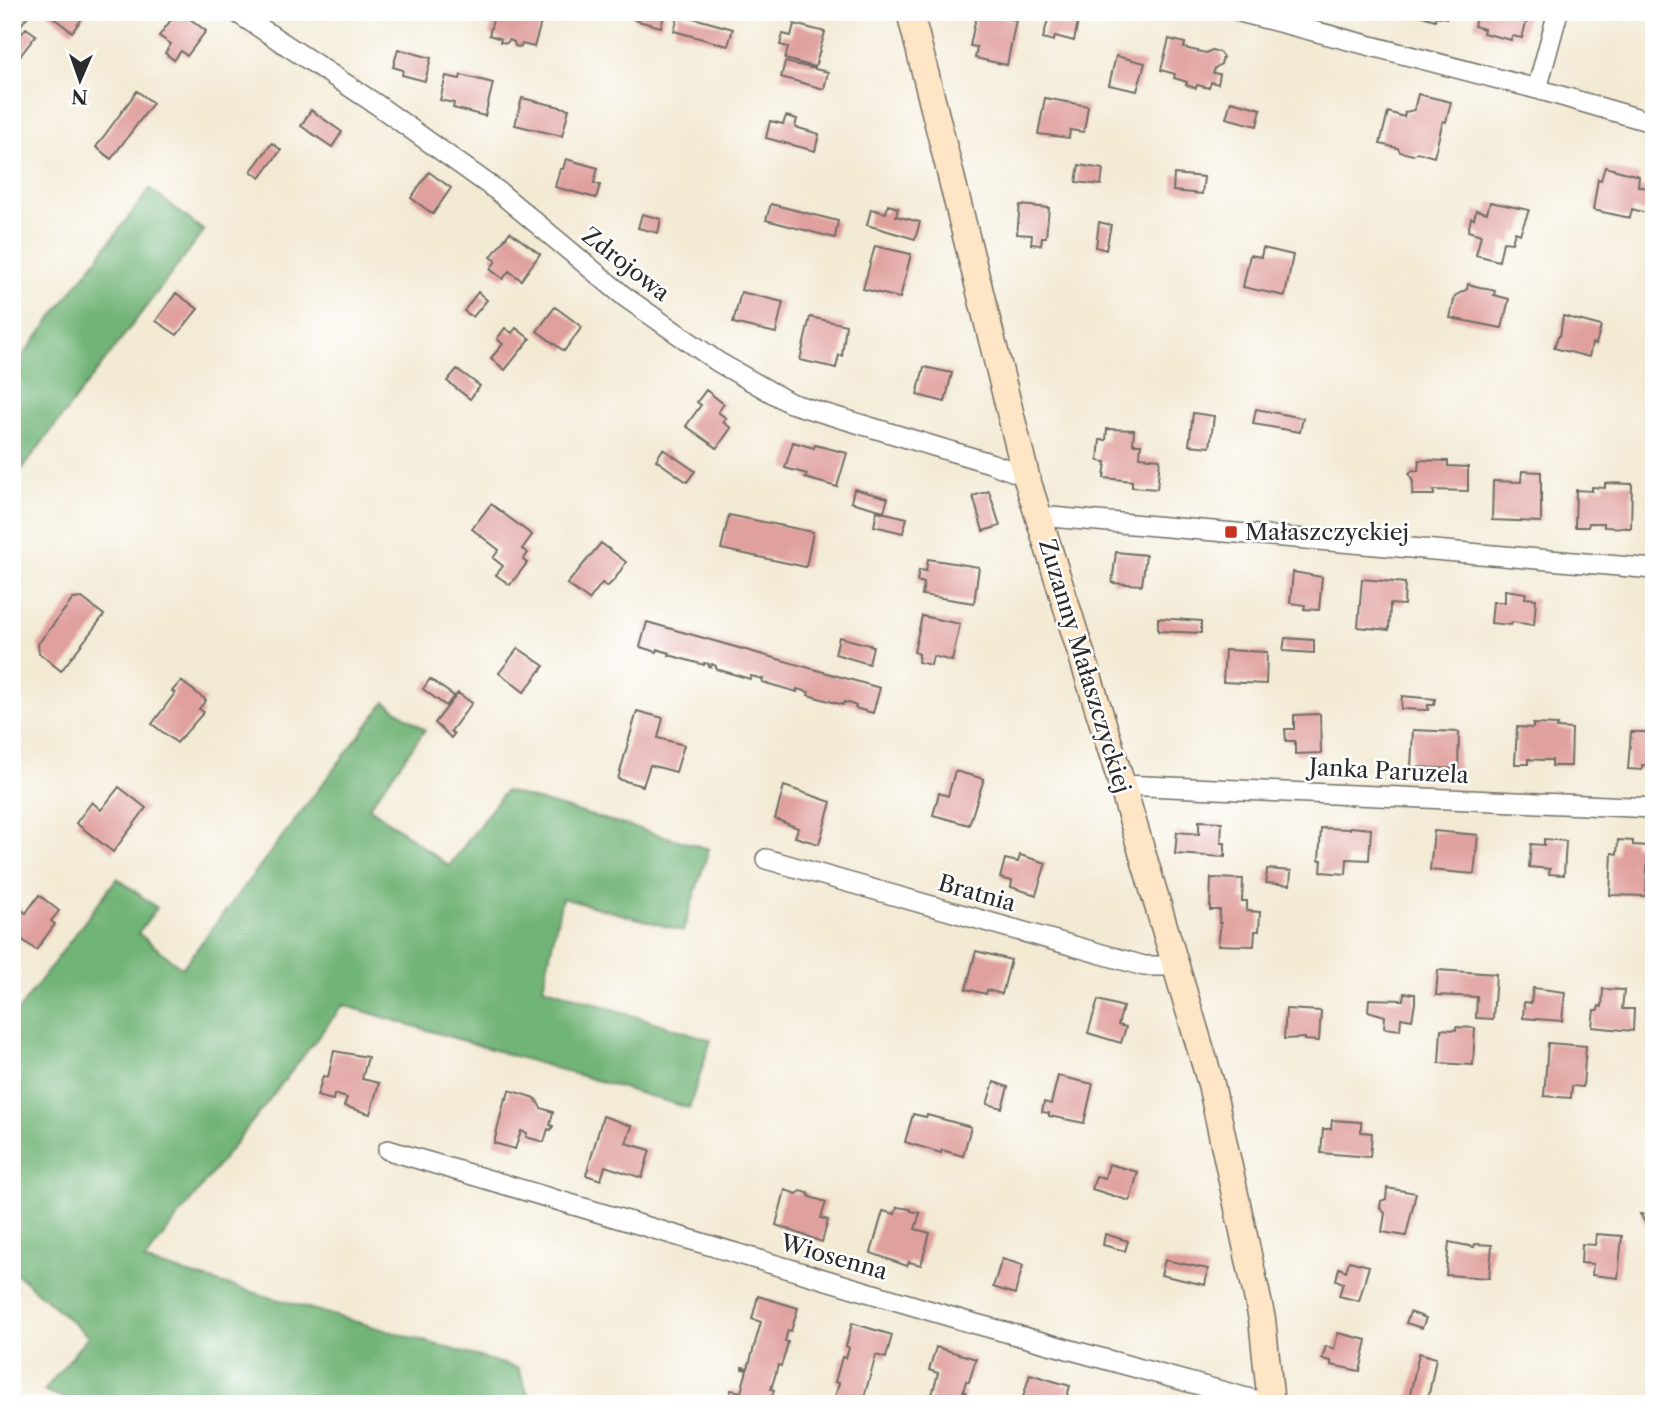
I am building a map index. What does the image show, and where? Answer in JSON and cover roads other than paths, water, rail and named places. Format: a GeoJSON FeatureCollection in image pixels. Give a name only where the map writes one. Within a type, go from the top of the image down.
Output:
{"type":"FeatureCollection","features":[{"type":"Feature","properties":{"kind":"street","name":"Zdrojowa"},"geometry":{"type":"LineString","coordinates":[[236,12],[376,104],[488,184],[625,297],[718,362],[790,403],[1026,476]]}},
{"type":"Feature","properties":{"kind":"street","name":"Zuzanny Małaszczyckiej"},"geometry":{"type":"LineString","coordinates":[[910,12],[1026,476],[1211,1084],[1262,1319],[1270,1404]]}},
{"type":"Feature","properties":{"kind":"street"},"geometry":{"type":"LineString","coordinates":[[1240,12],[1537,89],[1654,123]]}},
{"type":"Feature","properties":{"kind":"street"},"geometry":{"type":"LineString","coordinates":[[1537,89],[1558,12]]}},
{"type":"Feature","properties":{"kind":"street"},"geometry":{"type":"LineString","coordinates":[[1039,516],[1654,569]]}},
{"type":"Feature","properties":{"kind":"street","name":"Janka Paruzela"},"geometry":{"type":"LineString","coordinates":[[1122,785],[1654,808]]}},
{"type":"Feature","properties":{"kind":"street","name":"Bratnia"},"geometry":{"type":"LineString","coordinates":[[766,859],[1123,960],[1144,965],[1176,966]]}},
{"type":"Feature","properties":{"kind":"street","name":"Wiosenna"},"geometry":{"type":"LineString","coordinates":[[388,1150],[965,1321],[1270,1404]]}},
{"type":"Feature","properties":{"kind":"place","name":"Małaszczyckiej"},"geometry":{"type":"Point","coordinates":[1231,532]}}]}
